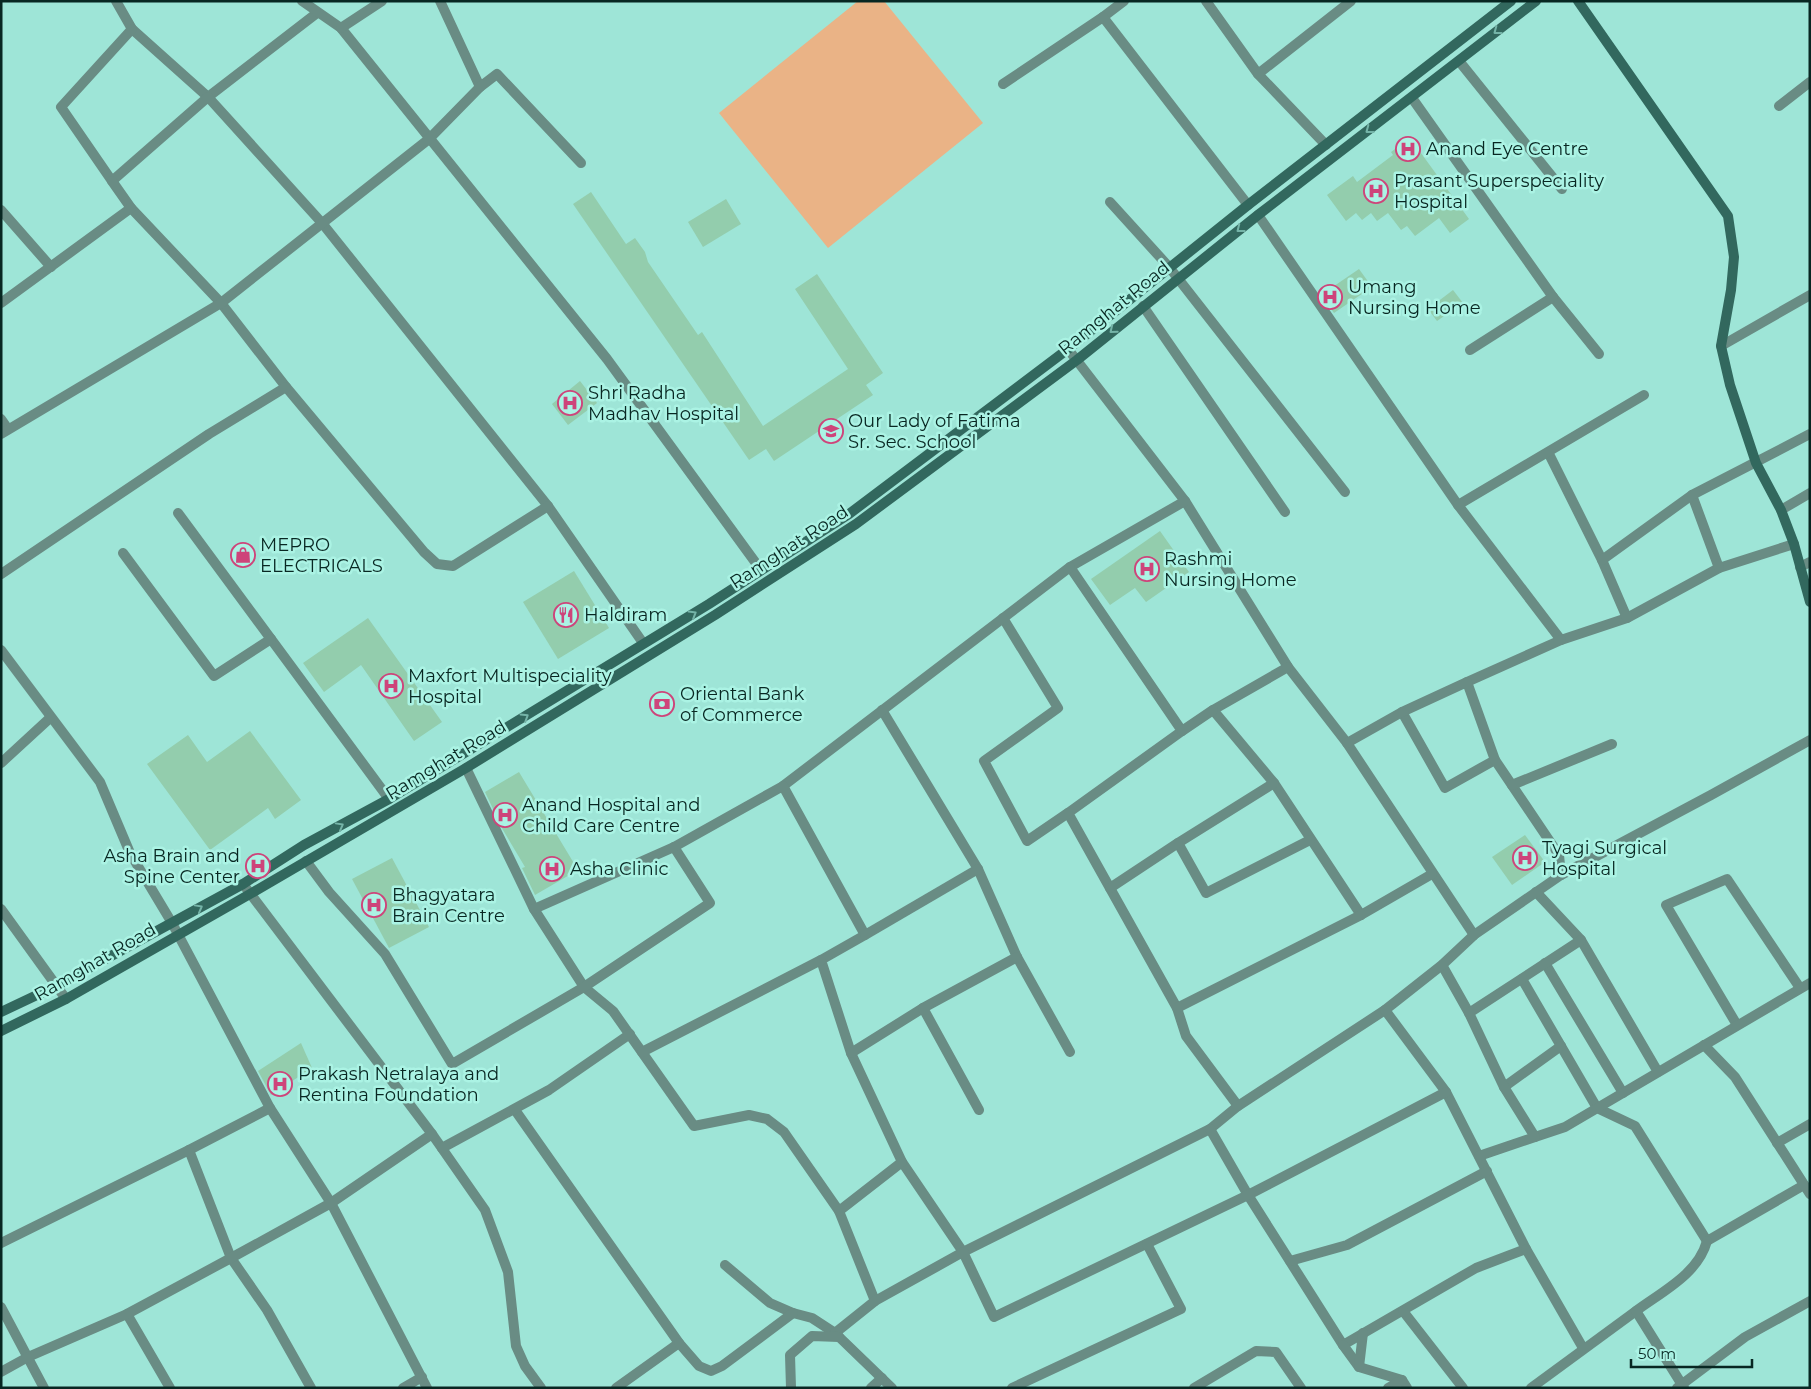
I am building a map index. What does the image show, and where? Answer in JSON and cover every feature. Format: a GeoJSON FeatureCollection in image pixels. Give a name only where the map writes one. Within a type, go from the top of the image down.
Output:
{"type":"FeatureCollection","features":[{"type":"Feature","properties":{"kind":"main road","name":"Ramghat Road"},"geometry":{"type":"LineString","coordinates":[[1,1012],[56,986],[172,923],[243,884],[304,845],[389,799],[709,604],[849,514],[1068,349],[1169,267],[1510,1]]}},
{"type":"Feature","properties":{"kind":"main road","name":"Ramghat Road"},"geometry":{"type":"LineString","coordinates":[[1,1031],[66,999],[466,768],[715,615],[856,524],[1077,360],[1258,215],[1536,1]]}},
{"type":"Feature","properties":{"kind":"main road"},"geometry":{"type":"LineString","coordinates":[[1578,1],[1728,216],[1734,258],[1731,290],[1720,346],[1730,385],[1756,463],[1781,510],[1794,544],[1805,564],[1810,602]]}},
{"type":"Feature","properties":{"kind":"street"},"geometry":{"type":"LineString","coordinates":[[116,1],[132,29],[208,97],[322,224],[548,506],[643,643]]}},
{"type":"Feature","properties":{"kind":"street"},"geometry":{"type":"LineString","coordinates":[[302,1],[341,28],[607,359],[761,570]]}},
{"type":"Feature","properties":{"kind":"street"},"geometry":{"type":"LineString","coordinates":[[341,28],[382,1]]}},
{"type":"Feature","properties":{"kind":"street"},"geometry":{"type":"LineString","coordinates":[[440,1],[480,87]]}},
{"type":"Feature","properties":{"kind":"street"},"geometry":{"type":"LineString","coordinates":[[1003,84],[1124,1]]}},
{"type":"Feature","properties":{"kind":"street"},"geometry":{"type":"LineString","coordinates":[[1258,74],[1351,1]]}},
{"type":"Feature","properties":{"kind":"street"},"geometry":{"type":"LineString","coordinates":[[1208,2],[1258,74],[1326,145]]}},
{"type":"Feature","properties":{"kind":"street"},"geometry":{"type":"LineString","coordinates":[[112,181],[208,97],[317,13]]}},
{"type":"Feature","properties":{"kind":"street"},"geometry":{"type":"LineString","coordinates":[[1103,17],[1248,205]]}},
{"type":"Feature","properties":{"kind":"street"},"geometry":{"type":"LineString","coordinates":[[132,29],[60,107],[131,208],[221,303],[286,387],[424,552],[437,564],[453,566],[548,506]]}},
{"type":"Feature","properties":{"kind":"street"},"geometry":{"type":"LineString","coordinates":[[1458,61],[1562,189]]}},
{"type":"Feature","properties":{"kind":"street"},"geometry":{"type":"LineString","coordinates":[[1,419],[5,432],[221,303],[429,139],[480,87],[497,74],[581,163]]}},
{"type":"Feature","properties":{"kind":"street"},"geometry":{"type":"LineString","coordinates":[[1779,106],[1810,82]]}},
{"type":"Feature","properties":{"kind":"street"},"geometry":{"type":"LineString","coordinates":[[1412,98],[1552,297],[1599,354]]}},
{"type":"Feature","properties":{"kind":"street"},"geometry":{"type":"LineString","coordinates":[[1110,202],[1178,278],[1345,492]]}},
{"type":"Feature","properties":{"kind":"street"},"geometry":{"type":"LineString","coordinates":[[1,304],[131,208]]}},
{"type":"Feature","properties":{"kind":"street"},"geometry":{"type":"LineString","coordinates":[[1,210],[51,267]]}},
{"type":"Feature","properties":{"kind":"street"},"geometry":{"type":"LineString","coordinates":[[1258,215],[1458,505],[1561,640]]}},
{"type":"Feature","properties":{"kind":"street"},"geometry":{"type":"LineString","coordinates":[[1720,346],[1810,295]]}},
{"type":"Feature","properties":{"kind":"street"},"geometry":{"type":"LineString","coordinates":[[1470,350],[1552,297]]}},
{"type":"Feature","properties":{"kind":"street"},"geometry":{"type":"LineString","coordinates":[[1143,306],[1285,512]]}},
{"type":"Feature","properties":{"kind":"street"},"geometry":{"type":"LineString","coordinates":[[1068,349],[1185,501],[1288,667],[1347,743],[1432,874],[1474,934]]}},
{"type":"Feature","properties":{"kind":"street"},"geometry":{"type":"LineString","coordinates":[[2,573],[209,434],[286,387]]}},
{"type":"Feature","properties":{"kind":"street"},"geometry":{"type":"LineString","coordinates":[[1458,505],[1549,454],[1644,395]]}},
{"type":"Feature","properties":{"kind":"street"},"geometry":{"type":"LineString","coordinates":[[1602,560],[1692,495],[1810,434]]}},
{"type":"Feature","properties":{"kind":"street"},"geometry":{"type":"LineString","coordinates":[[1549,454],[1602,560],[1627,618]]}},
{"type":"Feature","properties":{"kind":"street"},"geometry":{"type":"LineString","coordinates":[[1781,510],[1810,493]]}},
{"type":"Feature","properties":{"kind":"street"},"geometry":{"type":"LineString","coordinates":[[1692,495],[1719,568]]}},
{"type":"Feature","properties":{"kind":"street"},"geometry":{"type":"LineString","coordinates":[[534,909],[674,847],[782,786],[1070,567],[1185,501]]}},
{"type":"Feature","properties":{"kind":"street"},"geometry":{"type":"LineString","coordinates":[[178,513],[389,799]]}},
{"type":"Feature","properties":{"kind":"street"},"geometry":{"type":"LineString","coordinates":[[1347,743],[1402,712],[1561,640],[1627,618],[1719,568],[1794,544]]}},
{"type":"Feature","properties":{"kind":"street"},"geometry":{"type":"LineString","coordinates":[[123,553],[214,676],[271,639]]}},
{"type":"Feature","properties":{"kind":"street"},"geometry":{"type":"LineString","coordinates":[[1070,567],[1182,731]]}},
{"type":"Feature","properties":{"kind":"street"},"geometry":{"type":"LineString","coordinates":[[1003,618],[1058,708],[984,761],[1027,841],[1182,731],[1288,667]]}},
{"type":"Feature","properties":{"kind":"street"},"geometry":{"type":"LineString","coordinates":[[1,650],[50,718],[100,782],[130,853],[172,923],[270,1108],[331,1203],[427,1388]]}},
{"type":"Feature","properties":{"kind":"street"},"geometry":{"type":"LineString","coordinates":[[1467,682],[1495,760],[1559,855],[1561,875]]}},
{"type":"Feature","properties":{"kind":"street"},"geometry":{"type":"LineString","coordinates":[[882,710],[978,869],[1017,957],[1070,1052]]}},
{"type":"Feature","properties":{"kind":"street"},"geometry":{"type":"LineString","coordinates":[[1214,710],[1274,783],[1310,840],[1361,914]]}},
{"type":"Feature","properties":{"kind":"street"},"geometry":{"type":"LineString","coordinates":[[1402,712],[1445,788],[1495,760]]}},
{"type":"Feature","properties":{"kind":"street"},"geometry":{"type":"LineString","coordinates":[[1,762],[50,718]]}},
{"type":"Feature","properties":{"kind":"street"},"geometry":{"type":"LineString","coordinates":[[791,1388],[790,1355],[812,1336],[837,1335],[875,1301],[963,1252],[1210,1130],[1238,1106],[1385,1010],[1442,965],[1474,934],[1561,875],[1711,796],[1810,740]]}},
{"type":"Feature","properties":{"kind":"street"},"geometry":{"type":"LineString","coordinates":[[1512,785],[1612,744]]}},
{"type":"Feature","properties":{"kind":"street"},"geometry":{"type":"LineString","coordinates":[[466,768],[534,909],[584,987],[613,1011],[694,1126],[749,1115],[767,1119],[784,1132],[838,1211],[875,1301]]}},
{"type":"Feature","properties":{"kind":"street"},"geometry":{"type":"LineString","coordinates":[[1110,888],[1274,783]]}},
{"type":"Feature","properties":{"kind":"street"},"geometry":{"type":"LineString","coordinates":[[782,786],[865,935]]}},
{"type":"Feature","properties":{"kind":"street"},"geometry":{"type":"LineString","coordinates":[[1068,813],[1177,1008],[1186,1036],[1238,1106]]}},
{"type":"Feature","properties":{"kind":"street"},"geometry":{"type":"LineString","coordinates":[[1178,843],[1206,893],[1310,840]]}},
{"type":"Feature","properties":{"kind":"street"},"geometry":{"type":"LineString","coordinates":[[306,861],[329,892],[385,954],[452,1064],[584,987],[710,903],[674,847]]}},
{"type":"Feature","properties":{"kind":"street"},"geometry":{"type":"LineString","coordinates":[[642,1052],[821,960],[978,869]]}},
{"type":"Feature","properties":{"kind":"street"},"geometry":{"type":"LineString","coordinates":[[1177,1008],[1361,914],[1432,874]]}},
{"type":"Feature","properties":{"kind":"street"},"geometry":{"type":"LineString","coordinates":[[1737,1026],[1666,905],[1728,879],[1800,988]]}},
{"type":"Feature","properties":{"kind":"street"},"geometry":{"type":"LineString","coordinates":[[243,884],[432,1134],[485,1210],[508,1272],[516,1346],[525,1366],[541,1388]]}},
{"type":"Feature","properties":{"kind":"street"},"geometry":{"type":"LineString","coordinates":[[1536,892],[1581,940],[1658,1072]]}},
{"type":"Feature","properties":{"kind":"street"},"geometry":{"type":"LineString","coordinates":[[1,909],[66,999]]}},
{"type":"Feature","properties":{"kind":"street"},"geometry":{"type":"LineString","coordinates":[[1469,1013],[1581,940]]}},
{"type":"Feature","properties":{"kind":"street"},"geometry":{"type":"LineString","coordinates":[[851,1053],[923,1008],[1017,957]]}},
{"type":"Feature","properties":{"kind":"street"},"geometry":{"type":"LineString","coordinates":[[821,960],[851,1053],[902,1162],[963,1252],[994,1317],[1248,1195],[1446,1092]]}},
{"type":"Feature","properties":{"kind":"street"},"geometry":{"type":"LineString","coordinates":[[1545,963],[1623,1093]]}},
{"type":"Feature","properties":{"kind":"street"},"geometry":{"type":"LineString","coordinates":[[1442,965],[1469,1013],[1504,1087],[1535,1138]]}},
{"type":"Feature","properties":{"kind":"street"},"geometry":{"type":"LineString","coordinates":[[1522,979],[1597,1108],[1635,1126],[1707,1241],[1704,1254],[1694,1268],[1583,1348],[1532,1388]]}},
{"type":"Feature","properties":{"kind":"street"},"geometry":{"type":"LineString","coordinates":[[1479,1156],[1566,1127],[1810,982]]}},
{"type":"Feature","properties":{"kind":"street"},"geometry":{"type":"LineString","coordinates":[[923,1008],[978,1110]]}},
{"type":"Feature","properties":{"kind":"street"},"geometry":{"type":"LineString","coordinates":[[1385,1010],[1446,1092],[1526,1249],[1583,1348]]}},
{"type":"Feature","properties":{"kind":"street"},"geometry":{"type":"LineString","coordinates":[[442,1148],[515,1110],[562,1082],[630,1034]]}},
{"type":"Feature","properties":{"kind":"street"},"geometry":{"type":"LineString","coordinates":[[1704,1045],[1735,1077],[1807,1190],[1707,1241]]}},
{"type":"Feature","properties":{"kind":"street"},"geometry":{"type":"LineString","coordinates":[[1504,1087],[1561,1046]]}},
{"type":"Feature","properties":{"kind":"street"},"geometry":{"type":"LineString","coordinates":[[1,1243],[270,1108]]}},
{"type":"Feature","properties":{"kind":"street"},"geometry":{"type":"LineString","coordinates":[[515,1110],[679,1343],[699,1366],[711,1371],[722,1366],[793,1313]]}},
{"type":"Feature","properties":{"kind":"street"},"geometry":{"type":"LineString","coordinates":[[1777,1143],[1810,1124]]}},
{"type":"Feature","properties":{"kind":"street"},"geometry":{"type":"LineString","coordinates":[[1210,1130],[1248,1195],[1343,1345],[1359,1367],[1404,1384]]}},
{"type":"Feature","properties":{"kind":"street"},"geometry":{"type":"LineString","coordinates":[[1,1372],[28,1357],[127,1314],[331,1203],[432,1134]]}},
{"type":"Feature","properties":{"kind":"street"},"geometry":{"type":"LineString","coordinates":[[189,1150],[231,1258],[267,1310],[311,1388]]}},
{"type":"Feature","properties":{"kind":"street"},"geometry":{"type":"LineString","coordinates":[[838,1211],[902,1162]]}},
{"type":"Feature","properties":{"kind":"street"},"geometry":{"type":"LineString","coordinates":[[1290,1261],[1347,1245],[1487,1171]]}},
{"type":"Feature","properties":{"kind":"street"},"geometry":{"type":"LineString","coordinates":[[1012,1388],[1181,1309],[1147,1244]]}},
{"type":"Feature","properties":{"kind":"street"},"geometry":{"type":"LineString","coordinates":[[1343,1345],[1476,1268],[1526,1249]]}},
{"type":"Feature","properties":{"kind":"street"},"geometry":{"type":"LineString","coordinates":[[724,1266],[770,1303],[793,1313],[812,1318],[837,1335],[892,1388]]}},
{"type":"Feature","properties":{"kind":"street"},"geometry":{"type":"LineString","coordinates":[[1636,1311],[1681,1386],[1745,1337],[1810,1302]]}},
{"type":"Feature","properties":{"kind":"street"},"geometry":{"type":"LineString","coordinates":[[1,1307],[44,1388]]}},
{"type":"Feature","properties":{"kind":"street"},"geometry":{"type":"LineString","coordinates":[[1403,1311],[1463,1388]]}},
{"type":"Feature","properties":{"kind":"street"},"geometry":{"type":"LineString","coordinates":[[127,1314],[170,1388]]}},
{"type":"Feature","properties":{"kind":"street"},"geometry":{"type":"LineString","coordinates":[[1359,1367],[1363,1333]]}},
{"type":"Feature","properties":{"kind":"street"},"geometry":{"type":"LineString","coordinates":[[616,1388],[679,1343]]}},
{"type":"Feature","properties":{"kind":"street"},"geometry":{"type":"LineString","coordinates":[[1194,1388],[1256,1351],[1276,1352],[1301,1388]]}},
{"type":"Feature","properties":{"kind":"street"},"geometry":{"type":"LineString","coordinates":[[402,1388],[422,1377]]}},
{"type":"Feature","properties":{"kind":"street"},"geometry":{"type":"LineString","coordinates":[[871,1388],[882,1378]]}},
{"type":"Feature","properties":{"kind":"street"},"geometry":{"type":"LineString","coordinates":[[1388,1388],[1404,1384]]}},
{"type":"Feature","properties":{"kind":"shaded area"},"geometry":{"type":"Polygon","coordinates":[[[858,1],[884,1],[983,123],[828,248],[719,113],[858,1]]]}},
{"type":"Feature","properties":{"kind":"building"},"geometry":{"type":"Polygon","coordinates":[[[1410,138],[1469,219],[1450,233],[1439,218],[1415,236],[1407,226],[1401,230],[1388,213],[1377,221],[1371,213],[1362,220],[1356,213],[1346,221],[1327,195],[1353,176],[1357,182],[1393,155],[1391,152],[1410,138]]]}},
{"type":"Feature","properties":{"kind":"building"},"geometry":{"type":"Polygon","coordinates":[[[591,192],[626,244],[635,238],[645,252],[648,262],[698,335],[702,332],[763,426],[848,369],[795,289],[817,274],[883,373],[866,385],[873,395],[774,461],[766,449],[749,460],[573,204],[591,192]]]}},
{"type":"Feature","properties":{"kind":"building"},"geometry":{"type":"Polygon","coordinates":[[[726,199],[741,224],[703,247],[688,222],[726,199]]]}},
{"type":"Feature","properties":{"kind":"building"},"geometry":{"type":"Polygon","coordinates":[[[1359,269],[1372,287],[1334,313],[1321,295],[1359,269]]]}},
{"type":"Feature","properties":{"kind":"building"},"geometry":{"type":"Polygon","coordinates":[[[1453,290],[1463,303],[1437,321],[1428,309],[1453,290]]]}},
{"type":"Feature","properties":{"kind":"building"},"geometry":{"type":"Polygon","coordinates":[[[580,381],[597,403],[568,425],[552,404],[580,381]]]}},
{"type":"Feature","properties":{"kind":"building"},"geometry":{"type":"Polygon","coordinates":[[[1160,531],[1189,572],[1146,602],[1135,588],[1110,605],[1091,579],[1160,531]]]}},
{"type":"Feature","properties":{"kind":"building","name":"Haldiram"},"geometry":{"type":"Polygon","coordinates":[[[574,571],[609,628],[558,659],[523,602],[574,571]]]}},
{"type":"Feature","properties":{"kind":"building"},"geometry":{"type":"Polygon","coordinates":[[[368,618],[442,722],[414,741],[361,665],[324,692],[303,663],[368,618]]]}},
{"type":"Feature","properties":{"kind":"building"},"geometry":{"type":"Polygon","coordinates":[[[250,731],[301,800],[275,819],[268,808],[210,850],[147,764],[188,735],[207,762],[250,731]]]}},
{"type":"Feature","properties":{"kind":"building"},"geometry":{"type":"Polygon","coordinates":[[[519,772],[578,870],[535,895],[522,868],[525,867],[503,830],[485,792],[519,772]]]}},
{"type":"Feature","properties":{"kind":"building"},"geometry":{"type":"Polygon","coordinates":[[[1525,835],[1545,862],[1512,885],[1492,857],[1525,835]]]}},
{"type":"Feature","properties":{"kind":"building"},"geometry":{"type":"Polygon","coordinates":[[[392,858],[429,927],[389,948],[352,879],[392,858]]]}},
{"type":"Feature","properties":{"kind":"building"},"geometry":{"type":"Polygon","coordinates":[[[301,1043],[312,1068],[271,1095],[258,1071],[301,1043]]]}},
{"type":"Feature","properties":{"kind":"place","name":"Anand Eye Centre"},"geometry":{"type":"Point","coordinates":[1408,149]}},
{"type":"Feature","properties":{"kind":"place","name":"Prasant Superspeciality Hospital"},"geometry":{"type":"Point","coordinates":[1376,191]}},
{"type":"Feature","properties":{"kind":"place","name":"Umang Nursing Home"},"geometry":{"type":"Point","coordinates":[1330,297]}},
{"type":"Feature","properties":{"kind":"place","name":"Shri Radha Madhav Hospital"},"geometry":{"type":"Point","coordinates":[570,403]}},
{"type":"Feature","properties":{"kind":"place","name":"Our Lady of Fatima Sr. Sec. School"},"geometry":{"type":"Point","coordinates":[831,431]}},
{"type":"Feature","properties":{"kind":"place","name":"MEPRO ELECTRICALS"},"geometry":{"type":"Point","coordinates":[243,555]}},
{"type":"Feature","properties":{"kind":"place","name":"Rashmi Nursing Home"},"geometry":{"type":"Point","coordinates":[1147,569]}},
{"type":"Feature","properties":{"kind":"place","name":"Haldiram"},"geometry":{"type":"Point","coordinates":[566,615]}},
{"type":"Feature","properties":{"kind":"place","name":"Maxfort Multispeciality Hospital"},"geometry":{"type":"Point","coordinates":[391,686]}},
{"type":"Feature","properties":{"kind":"place","name":"Oriental Bank of Commerce"},"geometry":{"type":"Point","coordinates":[662,704]}},
{"type":"Feature","properties":{"kind":"place","name":"Anand Hospital and Child Care Centre"},"geometry":{"type":"Point","coordinates":[505,815]}},
{"type":"Feature","properties":{"kind":"place","name":"Tyagi Surgical Hospital"},"geometry":{"type":"Point","coordinates":[1525,858]}},
{"type":"Feature","properties":{"kind":"place","name":"Asha Brain and Spine Center"},"geometry":{"type":"Point","coordinates":[258,866]}},
{"type":"Feature","properties":{"kind":"place","name":"Asha Clinic"},"geometry":{"type":"Point","coordinates":[552,869]}},
{"type":"Feature","properties":{"kind":"place","name":"Bhagyatara Brain Centre"},"geometry":{"type":"Point","coordinates":[374,905]}},
{"type":"Feature","properties":{"kind":"place","name":"Prakash Netralaya and Rentina Foundation"},"geometry":{"type":"Point","coordinates":[280,1084]}}]}
